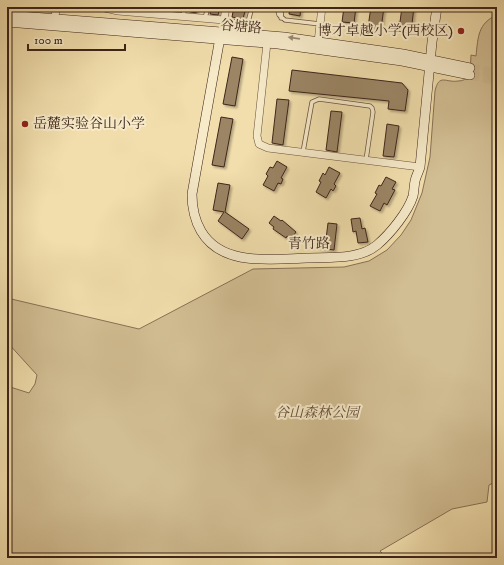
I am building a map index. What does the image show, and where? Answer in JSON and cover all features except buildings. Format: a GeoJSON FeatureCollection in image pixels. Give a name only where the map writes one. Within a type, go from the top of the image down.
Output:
{"type":"FeatureCollection","features":[{"type":"Feature","properties":{"kind":"main road","name":"青竹路"},"geometry":{"type":"LineString","coordinates":[[222,36],[192,194],[193,213],[204,236],[210,243],[220,250],[232,256],[246,258],[265,259],[351,256],[366,251],[385,237],[409,205],[413,195],[418,166],[431,7]]}},
{"type":"Feature","properties":{"kind":"main road","name":"青竹路"},"geometry":{"type":"LineString","coordinates":[[427,63],[437,7]]}},
{"type":"Feature","properties":{"kind":"main road","name":"谷塘路"},"geometry":{"type":"LineString","coordinates":[[7,15],[222,36],[402,61],[427,63],[470,72]]}},
{"type":"Feature","properties":{"kind":"main road","name":"谷塘路"},"geometry":{"type":"LineString","coordinates":[[7,22],[222,36],[284,37],[404,54],[427,63]]}},
{"type":"Feature","properties":{"kind":"street"},"geometry":{"type":"LineString","coordinates":[[54,19],[57,7]]}},
{"type":"Feature","properties":{"kind":"street"},"geometry":{"type":"LineString","coordinates":[[100,7],[159,11],[183,16],[224,20],[226,7]]}},
{"type":"Feature","properties":{"kind":"street"},"geometry":{"type":"LineString","coordinates":[[318,42],[322,7]]}},
{"type":"Feature","properties":{"kind":"street"},"geometry":{"type":"LineString","coordinates":[[267,43],[257,140],[259,144],[263,147],[418,166]]}},
{"type":"Feature","properties":{"kind":"lane"},"geometry":{"type":"LineString","coordinates":[[183,16],[185,7]]}},
{"type":"Feature","properties":{"kind":"lane"},"geometry":{"type":"LineString","coordinates":[[205,18],[208,7]]}},
{"type":"Feature","properties":{"kind":"lane"},"geometry":{"type":"LineString","coordinates":[[224,20],[244,23],[248,22],[252,7]]}},
{"type":"Feature","properties":{"kind":"lane"},"geometry":{"type":"LineString","coordinates":[[277,7],[281,18]]}},
{"type":"Feature","properties":{"kind":"lane"},"geometry":{"type":"LineString","coordinates":[[281,18],[282,7]]}},
{"type":"Feature","properties":{"kind":"lane"},"geometry":{"type":"LineString","coordinates":[[281,18],[320,24]]}},
{"type":"Feature","properties":{"kind":"lane"},"geometry":{"type":"LineString","coordinates":[[303,152],[310,106],[312,102],[319,99],[370,106],[372,108],[373,112],[366,160]]}},
{"type":"Feature","properties":{"kind":"green space","name":"谷山森林公园"},"geometry":{"type":"Polygon","coordinates":[[[497,15],[497,481],[489,485],[487,502],[452,509],[380,551],[387,558],[7,558],[7,386],[29,393],[35,384],[37,375],[7,342],[7,298],[139,329],[253,269],[344,267],[369,261],[387,250],[401,235],[411,220],[422,193],[430,157],[435,91],[437,85],[441,80],[460,81],[470,76],[471,55],[476,56],[480,31],[486,22],[497,15]]]}},
{"type":"Feature","properties":{"kind":"tunnel"},"geometry":{"type":"LineString","coordinates":[[470,68],[497,73]]}},
{"type":"Feature","properties":{"kind":"tunnel"},"geometry":{"type":"LineString","coordinates":[[470,75],[497,81]]}},
{"type":"Feature","properties":{"kind":"place","name":"博才卓越小学(西校区)"},"geometry":{"type":"Point","coordinates":[461,31]}},
{"type":"Feature","properties":{"kind":"place","name":"岳麓实验谷山小学"},"geometry":{"type":"Point","coordinates":[25,124]}}]}
